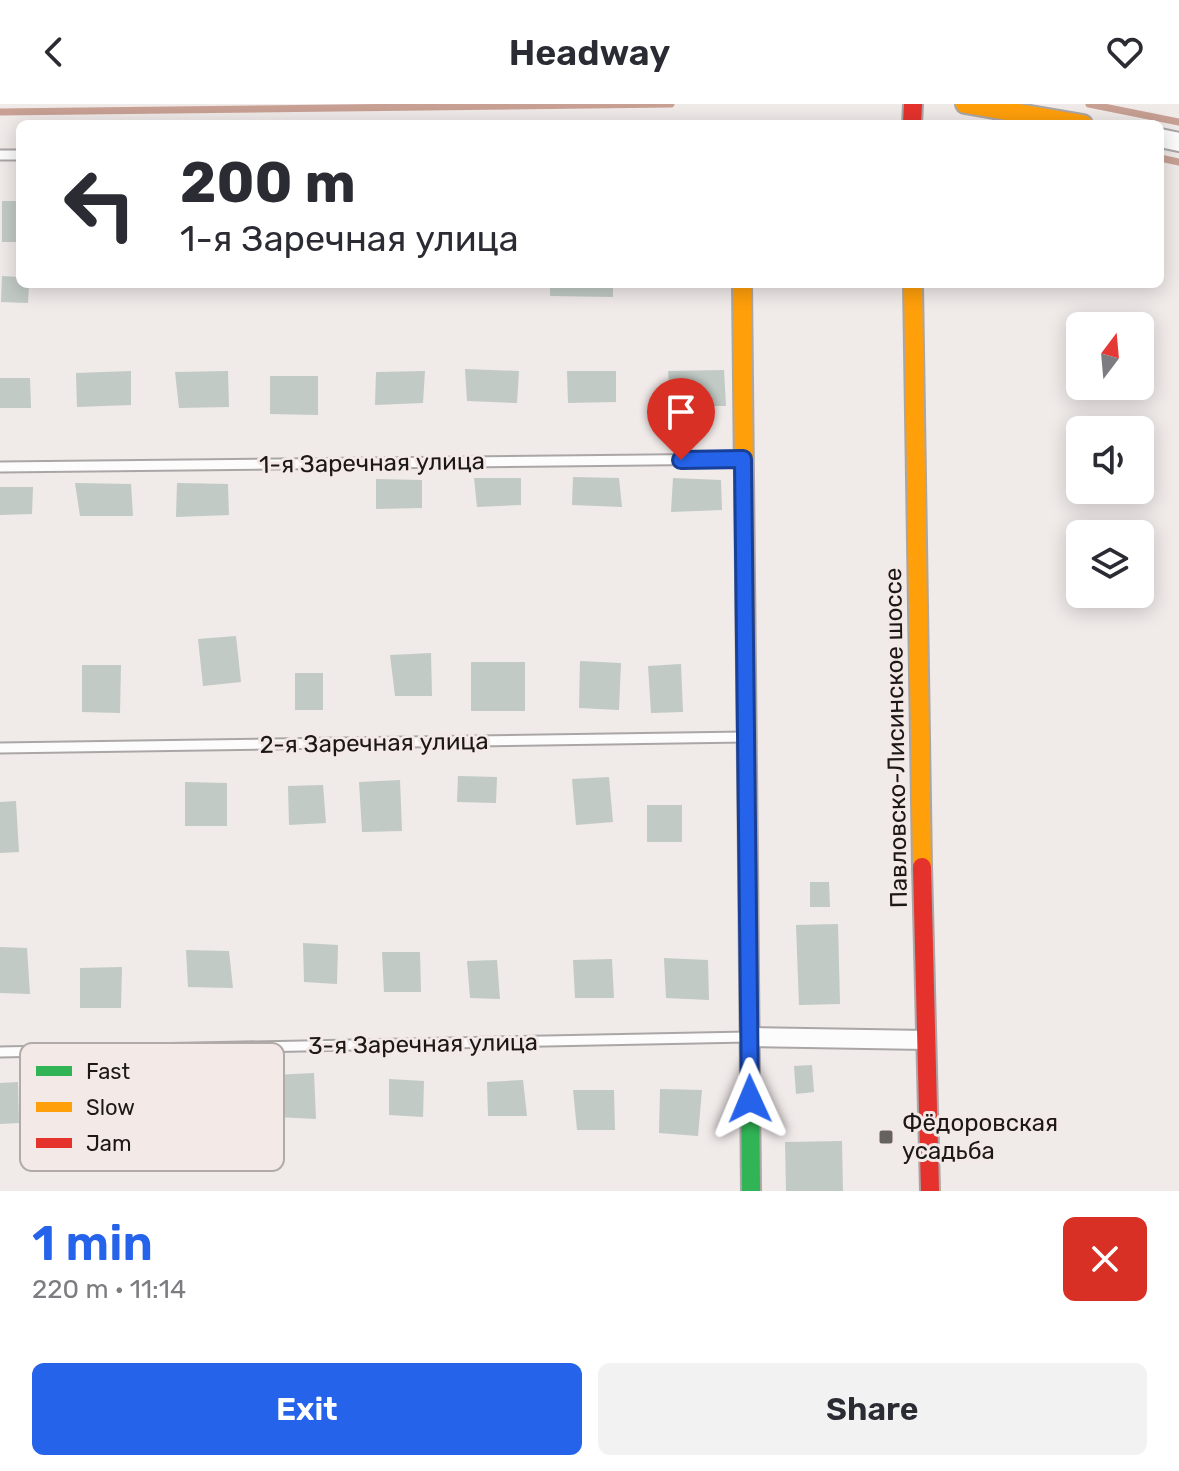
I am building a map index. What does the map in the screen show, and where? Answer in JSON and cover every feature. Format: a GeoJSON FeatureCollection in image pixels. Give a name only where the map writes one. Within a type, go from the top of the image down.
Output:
{"type":"FeatureCollection","features":[{"type":"Feature","properties":{"kind":"street"},"geometry":{"type":"LineString","coordinates":[[965,104],[1059,120]]}},
{"type":"Feature","properties":{"kind":"street"},"geometry":{"type":"LineString","coordinates":[[742,288],[751,1191]]}},
{"type":"Feature","properties":{"kind":"street","name":"Павловско-Лисинское шоссе"},"geometry":{"type":"LineString","coordinates":[[913,288],[916,587],[930,1191]]}},
{"type":"Feature","properties":{"kind":"street"},"geometry":{"type":"LineString","coordinates":[[749,1037],[926,1040]]}},
{"type":"Feature","properties":{"kind":"lane","name":"1-я Заречная улица"},"geometry":{"type":"LineString","coordinates":[[0,467],[743,459]]}},
{"type":"Feature","properties":{"kind":"lane","name":"2-я Заречная улица"},"geometry":{"type":"LineString","coordinates":[[0,748],[748,737]]}},
{"type":"Feature","properties":{"kind":"lane","name":"3-я Заречная улица"},"geometry":{"type":"LineString","coordinates":[[284,1046],[749,1037]]}},
{"type":"Feature","properties":{"kind":"lane","name":"3-я Заречная улица"},"geometry":{"type":"LineString","coordinates":[[0,1052],[20,1052]]}},
{"type":"Feature","properties":{"kind":"building"},"geometry":{"type":"Polygon","coordinates":[[[2,201],[16,201],[16,242],[2,242],[2,201]]]}},
{"type":"Feature","properties":{"kind":"building"},"geometry":{"type":"Polygon","coordinates":[[[2,276],[16,277],[16,288],[29,288],[28,303],[1,302],[2,276]]]}},
{"type":"Feature","properties":{"kind":"building"},"geometry":{"type":"Polygon","coordinates":[[[550,288],[613,288],[613,297],[550,296],[550,288]]]}},
{"type":"Feature","properties":{"kind":"building"},"geometry":{"type":"Polygon","coordinates":[[[465,369],[519,371],[517,403],[467,401],[465,369]]]}},
{"type":"Feature","properties":{"kind":"building"},"geometry":{"type":"Polygon","coordinates":[[[724,370],[726,406],[671,406],[668,371],[724,370]]]}},
{"type":"Feature","properties":{"kind":"building"},"geometry":{"type":"Polygon","coordinates":[[[131,371],[131,405],[77,407],[76,373],[131,371]]]}},
{"type":"Feature","properties":{"kind":"building"},"geometry":{"type":"Polygon","coordinates":[[[228,371],[229,407],[179,408],[175,372],[228,371]]]}},
{"type":"Feature","properties":{"kind":"building"},"geometry":{"type":"Polygon","coordinates":[[[425,371],[423,403],[375,405],[376,372],[425,371]]]}},
{"type":"Feature","properties":{"kind":"building"},"geometry":{"type":"Polygon","coordinates":[[[567,371],[616,371],[616,402],[568,403],[567,371]]]}},
{"type":"Feature","properties":{"kind":"building"},"geometry":{"type":"Polygon","coordinates":[[[270,376],[318,376],[318,415],[270,414],[270,376]]]}},
{"type":"Feature","properties":{"kind":"building"},"geometry":{"type":"Polygon","coordinates":[[[0,378],[30,378],[31,408],[0,408],[0,378]]]}},
{"type":"Feature","properties":{"kind":"building"},"geometry":{"type":"Polygon","coordinates":[[[573,477],[619,478],[622,507],[572,505],[573,477]]]}},
{"type":"Feature","properties":{"kind":"building"},"geometry":{"type":"Polygon","coordinates":[[[474,478],[521,478],[521,505],[477,507],[474,478]]]}},
{"type":"Feature","properties":{"kind":"building"},"geometry":{"type":"Polygon","coordinates":[[[673,478],[721,480],[722,510],[671,512],[673,478]]]}},
{"type":"Feature","properties":{"kind":"building"},"geometry":{"type":"Polygon","coordinates":[[[376,479],[422,480],[422,508],[376,509],[376,479]]]}},
{"type":"Feature","properties":{"kind":"building"},"geometry":{"type":"Polygon","coordinates":[[[75,483],[131,484],[133,516],[80,516],[75,483]]]}},
{"type":"Feature","properties":{"kind":"building"},"geometry":{"type":"Polygon","coordinates":[[[177,483],[228,484],[229,515],[176,517],[177,483]]]}},
{"type":"Feature","properties":{"kind":"building"},"geometry":{"type":"Polygon","coordinates":[[[0,487],[33,487],[32,514],[0,515],[0,487]]]}},
{"type":"Feature","properties":{"kind":"building"},"geometry":{"type":"Polygon","coordinates":[[[236,636],[241,682],[203,686],[198,639],[236,636]]]}},
{"type":"Feature","properties":{"kind":"building"},"geometry":{"type":"Polygon","coordinates":[[[431,653],[432,696],[395,696],[390,655],[431,653]]]}},
{"type":"Feature","properties":{"kind":"building"},"geometry":{"type":"Polygon","coordinates":[[[580,661],[621,663],[619,710],[579,708],[580,661]]]}},
{"type":"Feature","properties":{"kind":"building"},"geometry":{"type":"Polygon","coordinates":[[[471,662],[525,662],[525,711],[471,711],[471,662]]]}},
{"type":"Feature","properties":{"kind":"building"},"geometry":{"type":"Polygon","coordinates":[[[681,664],[683,712],[651,713],[648,666],[681,664]]]}},
{"type":"Feature","properties":{"kind":"building"},"geometry":{"type":"Polygon","coordinates":[[[82,665],[121,665],[120,713],[82,712],[82,665]]]}},
{"type":"Feature","properties":{"kind":"building"},"geometry":{"type":"Polygon","coordinates":[[[295,673],[323,673],[323,710],[295,710],[295,673]]]}},
{"type":"Feature","properties":{"kind":"building"},"geometry":{"type":"Polygon","coordinates":[[[458,776],[497,777],[496,803],[457,802],[458,776]]]}},
{"type":"Feature","properties":{"kind":"building"},"geometry":{"type":"Polygon","coordinates":[[[609,777],[613,822],[576,825],[572,779],[609,777]]]}},
{"type":"Feature","properties":{"kind":"building"},"geometry":{"type":"Polygon","coordinates":[[[400,780],[402,831],[362,832],[359,782],[400,780]]]}},
{"type":"Feature","properties":{"kind":"building"},"geometry":{"type":"Polygon","coordinates":[[[185,782],[227,783],[227,826],[185,826],[185,782]]]}},
{"type":"Feature","properties":{"kind":"building"},"geometry":{"type":"Polygon","coordinates":[[[323,785],[326,823],[289,825],[288,786],[323,785]]]}},
{"type":"Feature","properties":{"kind":"building"},"geometry":{"type":"Polygon","coordinates":[[[16,801],[19,852],[0,853],[0,802],[16,801]]]}},
{"type":"Feature","properties":{"kind":"building"},"geometry":{"type":"Polygon","coordinates":[[[647,805],[682,805],[682,842],[647,842],[647,805]]]}},
{"type":"Feature","properties":{"kind":"building"},"geometry":{"type":"Polygon","coordinates":[[[810,882],[829,882],[830,907],[810,907],[810,882]]]}},
{"type":"Feature","properties":{"kind":"building"},"geometry":{"type":"Polygon","coordinates":[[[838,924],[840,1004],[799,1005],[796,925],[838,924]]]}},
{"type":"Feature","properties":{"kind":"building"},"geometry":{"type":"Polygon","coordinates":[[[303,943],[338,945],[337,984],[304,982],[303,943]]]}},
{"type":"Feature","properties":{"kind":"building"},"geometry":{"type":"Polygon","coordinates":[[[0,947],[27,948],[30,994],[0,993],[0,947]]]}},
{"type":"Feature","properties":{"kind":"building"},"geometry":{"type":"Polygon","coordinates":[[[186,950],[229,951],[233,988],[188,987],[186,950]]]}},
{"type":"Feature","properties":{"kind":"building"},"geometry":{"type":"Polygon","coordinates":[[[382,952],[420,952],[421,992],[384,992],[382,952]]]}},
{"type":"Feature","properties":{"kind":"building"},"geometry":{"type":"Polygon","coordinates":[[[664,958],[708,960],[709,1000],[666,998],[664,958]]]}},
{"type":"Feature","properties":{"kind":"building"},"geometry":{"type":"Polygon","coordinates":[[[612,959],[614,998],[575,998],[573,960],[612,959]]]}},
{"type":"Feature","properties":{"kind":"building"},"geometry":{"type":"Polygon","coordinates":[[[497,960],[500,999],[470,998],[467,961],[497,960]]]}},
{"type":"Feature","properties":{"kind":"building"},"geometry":{"type":"Polygon","coordinates":[[[122,967],[121,1008],[80,1008],[80,968],[122,967]]]}},
{"type":"Feature","properties":{"kind":"building"},"geometry":{"type":"Polygon","coordinates":[[[812,1065],[814,1092],[796,1094],[794,1066],[812,1065]]]}},
{"type":"Feature","properties":{"kind":"building"},"geometry":{"type":"Polygon","coordinates":[[[314,1073],[316,1119],[284,1117],[284,1074],[314,1073]]]}},
{"type":"Feature","properties":{"kind":"building"},"geometry":{"type":"Polygon","coordinates":[[[389,1079],[424,1081],[423,1117],[389,1115],[389,1079]]]}},
{"type":"Feature","properties":{"kind":"building"},"geometry":{"type":"Polygon","coordinates":[[[523,1080],[527,1116],[488,1116],[487,1082],[523,1080]]]}},
{"type":"Feature","properties":{"kind":"building"},"geometry":{"type":"Polygon","coordinates":[[[18,1082],[19,1123],[0,1124],[0,1083],[18,1082]]]}},
{"type":"Feature","properties":{"kind":"building"},"geometry":{"type":"Polygon","coordinates":[[[660,1089],[702,1090],[698,1136],[659,1133],[660,1089]]]}},
{"type":"Feature","properties":{"kind":"building"},"geometry":{"type":"Polygon","coordinates":[[[573,1090],[614,1090],[615,1130],[577,1130],[573,1090]]]}},
{"type":"Feature","properties":{"kind":"building"},"geometry":{"type":"Polygon","coordinates":[[[842,1141],[843,1191],[786,1191],[785,1142],[842,1141]]]}},
{"type":"Feature","properties":{"kind":"waterway"},"geometry":{"type":"LineString","coordinates":[[0,112],[671,104]]}},
{"type":"Feature","properties":{"kind":"waterway"},"geometry":{"type":"LineString","coordinates":[[1089,104],[1179,122]]}},
{"type":"Feature","properties":{"kind":"waterway"},"geometry":{"type":"LineString","coordinates":[[1164,159],[1179,162]]}},
{"type":"Feature","properties":{"kind":"traffic: fast"},"geometry":{"type":"LineString","coordinates":[[748,865],[751,1191]]}},
{"type":"Feature","properties":{"kind":"traffic: slow"},"geometry":{"type":"LineString","coordinates":[[965,104],[1059,120]]}},
{"type":"Feature","properties":{"kind":"traffic: slow"},"geometry":{"type":"LineString","coordinates":[[742,288],[748,865]]}},
{"type":"Feature","properties":{"kind":"traffic: slow"},"geometry":{"type":"LineString","coordinates":[[913,288],[922,867]]}},
{"type":"Feature","properties":{"kind":"traffic: jam"},"geometry":{"type":"LineString","coordinates":[[912,120],[913,104]]}},
{"type":"Feature","properties":{"kind":"traffic: jam"},"geometry":{"type":"LineString","coordinates":[[922,867],[930,1191]]}},
{"type":"Feature","properties":{"kind":"place","name":"Фёдоровская усадьба"},"geometry":{"type":"Point","coordinates":[886,1137]}},
{"type":"Feature","properties":{"kind":"route"},"geometry":{"type":"LineString","coordinates":[[681,460],[743,459],[750,1099]]}}]}
